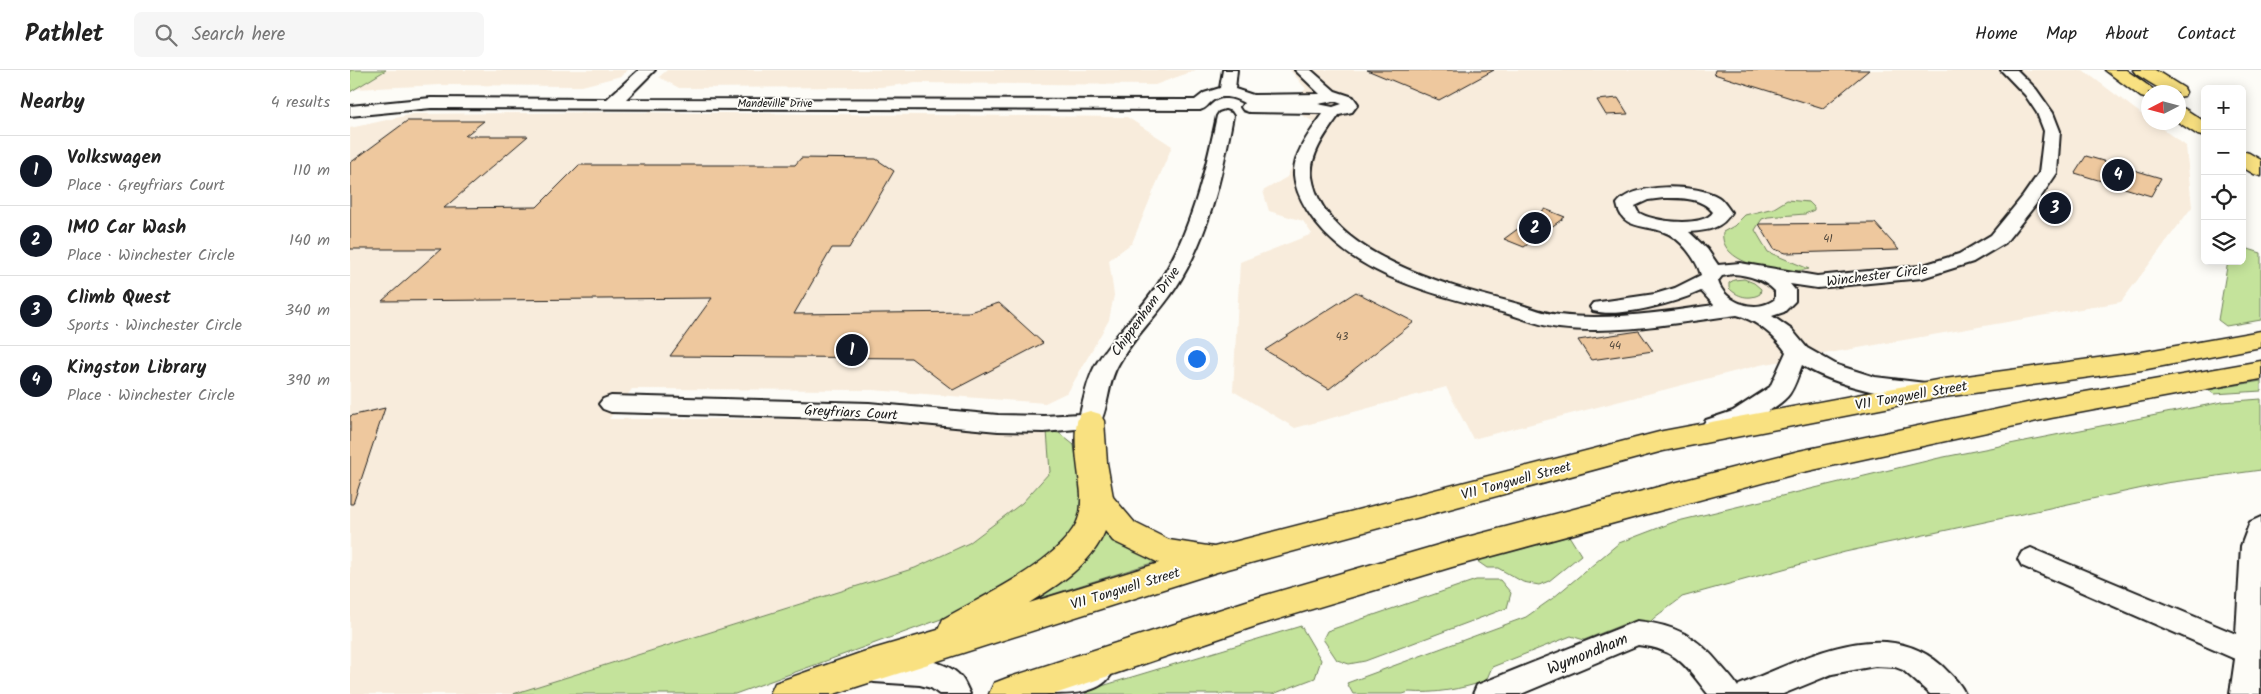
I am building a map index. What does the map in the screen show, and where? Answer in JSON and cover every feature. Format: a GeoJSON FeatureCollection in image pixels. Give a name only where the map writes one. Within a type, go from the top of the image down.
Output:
{"type":"FeatureCollection","features":[{"type":"Feature","properties":{"kind":"highway"},"geometry":{"type":"LineString","coordinates":[[2114,70],[2159,85]]}},
{"type":"Feature","properties":{"kind":"highway"},"geometry":{"type":"LineString","coordinates":[[2142,70],[2162,85]]}},
{"type":"Feature","properties":{"kind":"highway"},"geometry":{"type":"LineString","coordinates":[[2186,100],[2201,109]]}},
{"type":"Feature","properties":{"kind":"highway"},"geometry":{"type":"LineString","coordinates":[[2186,119],[2203,130]]}},
{"type":"Feature","properties":{"kind":"highway"},"geometry":{"type":"LineString","coordinates":[[2250,148],[2261,170]]}},
{"type":"Feature","properties":{"kind":"highway","name":"V11 Tongwell Street"},"geometry":{"type":"LineString","coordinates":[[788,694],[863,668],[1225,557],[1302,535],[1663,441],[1937,389],[2142,361],[2261,339]]}},
{"type":"Feature","properties":{"kind":"highway"},"geometry":{"type":"LineString","coordinates":[[1006,694],[1259,611],[1462,551],[1799,462],[2051,408],[2261,370]]}},
{"type":"Feature","properties":{"kind":"highway"},"geometry":{"type":"LineString","coordinates":[[918,651],[1024,589],[1062,564],[1089,533],[1098,500],[1092,463],[1090,421]]}},
{"type":"Feature","properties":{"kind":"highway"},"geometry":{"type":"LineString","coordinates":[[1098,500],[1124,532],[1163,552],[1225,557]]}},
{"type":"Feature","properties":{"kind":"street"},"geometry":{"type":"LineString","coordinates":[[612,102],[648,70]]}},
{"type":"Feature","properties":{"kind":"street"},"geometry":{"type":"LineString","coordinates":[[1228,93],[1230,70]]}},
{"type":"Feature","properties":{"kind":"street"},"geometry":{"type":"LineString","coordinates":[[1302,70],[1325,104]]}},
{"type":"Feature","properties":{"kind":"street","name":"Winchester Circle"},"geometry":{"type":"LineString","coordinates":[[1744,268],[1765,274],[1817,282],[1922,272],[1966,258],[1998,239],[2030,200],[2048,173],[2052,131],[2045,113],[2031,92],[2008,70]]}},
{"type":"Feature","properties":{"kind":"street"},"geometry":{"type":"LineString","coordinates":[[1249,104],[1241,95],[1228,93],[1207,97],[1200,104],[1204,111],[1209,114],[1225,116],[1237,114],[1249,104],[1325,104]]}},
{"type":"Feature","properties":{"kind":"street","name":"Mandeville Drive"},"geometry":{"type":"LineString","coordinates":[[350,112],[431,103],[1200,104]]}},
{"type":"Feature","properties":{"kind":"street"},"geometry":{"type":"LineString","coordinates":[[1325,104],[1304,168],[1303,177],[1308,195],[1327,224],[1355,248],[1396,272],[1447,292],[1559,322],[1593,323],[1745,310]]}},
{"type":"Feature","properties":{"kind":"street","name":"Chippenham Drive"},"geometry":{"type":"LineString","coordinates":[[1090,421],[1098,388],[1109,361],[1169,282],[1186,253],[1202,215],[1218,155],[1225,116]]}},
{"type":"Feature","properties":{"kind":"street"},"geometry":{"type":"LineString","coordinates":[[1683,193],[1698,195],[1709,199],[1722,212],[1718,219],[1707,224],[1669,226],[1648,223],[1633,218],[1627,210],[1626,204],[1633,199],[1655,194],[1683,193]]}},
{"type":"Feature","properties":{"kind":"street"},"geometry":{"type":"LineString","coordinates":[[1707,224],[1710,238],[1715,248],[1724,258],[1744,268]]}},
{"type":"Feature","properties":{"kind":"street"},"geometry":{"type":"LineString","coordinates":[[1669,226],[1699,250],[1709,266],[1711,293],[1718,299],[1745,310],[1836,374],[1861,383],[1896,388],[1937,389]]}},
{"type":"Feature","properties":{"kind":"street"},"geometry":{"type":"LineString","coordinates":[[1507,307],[1586,308],[1653,301],[1694,288],[1724,269],[1744,268]]}},
{"type":"Feature","properties":{"kind":"street"},"geometry":{"type":"LineString","coordinates":[[1663,441],[1741,417],[1779,392],[1791,344],[1780,284],[1765,274]]}},
{"type":"Feature","properties":{"kind":"street","name":"Winchester Circle"},"geometry":{"type":"LineString","coordinates":[[1745,310],[1765,312],[1817,282]]}},
{"type":"Feature","properties":{"kind":"street","name":"Greyfriars Court"},"geometry":{"type":"LineString","coordinates":[[611,404],[869,411],[998,423],[1044,424],[1090,421]]}},
{"type":"Feature","properties":{"kind":"street"},"geometry":{"type":"LineString","coordinates":[[2031,559],[2251,673],[2254,546],[2258,529],[2261,527]]}},
{"type":"Feature","properties":{"kind":"street","name":"Wymondham"},"geometry":{"type":"LineString","coordinates":[[1488,694],[1638,633],[1659,634],[1676,640],[1694,654],[1726,694]]}},
{"type":"Feature","properties":{"kind":"street"},"geometry":{"type":"LineString","coordinates":[[1063,694],[1152,645]]}},
{"type":"Feature","properties":{"kind":"street"},"geometry":{"type":"LineString","coordinates":[[1750,694],[1849,656],[1870,652],[1892,653],[1913,661],[1950,694]]}},
{"type":"Feature","properties":{"kind":"street"},"geometry":{"type":"LineString","coordinates":[[863,668],[926,673],[946,679],[955,694]]}},
{"type":"Feature","properties":{"kind":"shaded area"},"geometry":{"type":"Polygon","coordinates":[[[386,70],[628,70],[621,76],[582,86],[441,85],[354,89],[386,70]]]}},
{"type":"Feature","properties":{"kind":"shaded area"},"geometry":{"type":"Polygon","coordinates":[[[667,70],[1196,70],[1155,85],[916,83],[880,87],[679,88],[659,77],[667,70]]]}},
{"type":"Feature","properties":{"kind":"shaded area"},"geometry":{"type":"Polygon","coordinates":[[[1290,70],[2083,70],[2141,114],[2141,130],[2164,130],[2186,146],[2192,207],[2121,302],[1760,365],[1473,439],[1446,387],[1295,428],[1233,391],[1240,262],[1312,234],[1303,221],[1269,211],[1263,191],[1287,177],[1314,122],[1302,115],[1300,94],[1306,89],[1290,70]]]}},
{"type":"Feature","properties":{"kind":"shaded area"},"geometry":{"type":"Polygon","coordinates":[[[619,112],[1127,117],[1172,146],[1132,243],[1109,260],[1114,295],[1109,320],[1068,392],[1045,403],[872,390],[632,389],[609,419],[869,419],[1047,431],[1050,472],[1022,503],[969,543],[915,568],[513,694],[350,694],[350,128],[414,114],[619,112]]]}},
{"type":"Feature","properties":{"kind":"green space"},"geometry":{"type":"Polygon","coordinates":[[[350,70],[386,70],[350,92],[350,70]]]}},
{"type":"Feature","properties":{"kind":"green space"},"geometry":{"type":"Polygon","coordinates":[[[1787,200],[1809,202],[1814,207],[1814,210],[1805,214],[1762,219],[1755,230],[1768,252],[1809,269],[1785,271],[1755,266],[1731,253],[1724,244],[1723,232],[1734,226],[1745,215],[1774,208],[1787,200]]]}},
{"type":"Feature","properties":{"kind":"green space"},"geometry":{"type":"Polygon","coordinates":[[[2246,248],[2261,253],[2261,320],[2226,326],[2218,320],[2227,265],[2246,265],[2246,248]]]}},
{"type":"Feature","properties":{"kind":"green space"},"geometry":{"type":"Polygon","coordinates":[[[1744,279],[1754,283],[1761,289],[1760,294],[1744,297],[1736,294],[1729,288],[1729,283],[1734,280],[1744,279]]]}},
{"type":"Feature","properties":{"kind":"green space"},"geometry":{"type":"Polygon","coordinates":[[[2261,381],[2261,391],[2214,394],[2208,390],[2261,381]]]}},
{"type":"Feature","properties":{"kind":"green space"},"geometry":{"type":"Polygon","coordinates":[[[2261,399],[2261,470],[2166,483],[1845,552],[1682,597],[1650,622],[1629,622],[1584,640],[1571,636],[1492,667],[1486,681],[1467,686],[1438,692],[1353,694],[1347,683],[1526,617],[1553,598],[1619,543],[1674,522],[1939,458],[2222,402],[2261,399]]]}},
{"type":"Feature","properties":{"kind":"green space"},"geometry":{"type":"Polygon","coordinates":[[[1047,431],[1059,433],[1074,445],[1082,493],[1081,519],[1045,565],[955,614],[735,694],[513,694],[915,568],[969,543],[1022,503],[1050,472],[1047,431]]]}},
{"type":"Feature","properties":{"kind":"green space"},"geometry":{"type":"Polygon","coordinates":[[[1105,529],[1128,549],[1158,561],[1031,601],[1105,529]]]}},
{"type":"Feature","properties":{"kind":"green space"},"geometry":{"type":"Polygon","coordinates":[[[1566,531],[1581,555],[1549,581],[1539,585],[1523,582],[1498,568],[1487,568],[1474,559],[1566,531]]]}},
{"type":"Feature","properties":{"kind":"green space"},"geometry":{"type":"Polygon","coordinates":[[[1476,580],[1500,580],[1511,593],[1507,608],[1365,661],[1349,664],[1337,660],[1323,639],[1327,631],[1476,580]]]}},
{"type":"Feature","properties":{"kind":"green space"},"geometry":{"type":"Polygon","coordinates":[[[1301,626],[1321,660],[1315,678],[1273,694],[1085,694],[1092,689],[1301,626]]]}},
{"type":"Feature","properties":{"kind":"building"},"geometry":{"type":"Polygon","coordinates":[[[1367,70],[1494,70],[1439,100],[1367,70]]]}},
{"type":"Feature","properties":{"kind":"building"},"geometry":{"type":"Polygon","coordinates":[[[1715,70],[1869,70],[1823,108],[1714,74],[1715,70]]]}},
{"type":"Feature","properties":{"kind":"building"},"geometry":{"type":"Polygon","coordinates":[[[1618,98],[1628,114],[1606,115],[1597,100],[1618,98]]]}},
{"type":"Feature","properties":{"kind":"building"},"geometry":{"type":"Polygon","coordinates":[[[407,121],[484,121],[465,136],[528,136],[444,208],[537,207],[579,165],[795,165],[801,158],[876,159],[894,171],[849,248],[832,248],[794,314],[969,312],[999,303],[1043,343],[953,390],[911,358],[670,356],[712,298],[382,301],[441,249],[350,249],[350,163],[407,121]]]}},
{"type":"Feature","properties":{"kind":"building"},"geometry":{"type":"Polygon","coordinates":[[[2086,156],[2161,178],[2151,196],[2075,173],[2086,156]]]}},
{"type":"Feature","properties":{"kind":"building"},"geometry":{"type":"Polygon","coordinates":[[[1545,209],[1565,217],[1524,247],[1504,239],[1545,209]]]}},
{"type":"Feature","properties":{"kind":"building"},"geometry":{"type":"Polygon","coordinates":[[[1875,223],[1899,250],[1786,253],[1774,249],[1759,224],[1875,223]]]}},
{"type":"Feature","properties":{"kind":"building"},"geometry":{"type":"Polygon","coordinates":[[[1356,292],[1414,322],[1329,389],[1265,350],[1356,292]]]}},
{"type":"Feature","properties":{"kind":"building"},"geometry":{"type":"Polygon","coordinates":[[[1639,331],[1653,351],[1591,360],[1578,340],[1639,331]]]}},
{"type":"Feature","properties":{"kind":"building"},"geometry":{"type":"Polygon","coordinates":[[[385,408],[353,504],[350,504],[350,416],[385,408]]]}},
{"type":"Feature","properties":{"kind":"place","name":"Kingston Library"},"geometry":{"type":"Point","coordinates":[2118,175]}},
{"type":"Feature","properties":{"kind":"place","name":"Climb Quest"},"geometry":{"type":"Point","coordinates":[2055,208]}},
{"type":"Feature","properties":{"kind":"place","name":"IMO Car Wash"},"geometry":{"type":"Point","coordinates":[1535,228]}},
{"type":"Feature","properties":{"kind":"place","name":"Volkswagen"},"geometry":{"type":"Point","coordinates":[852,350]}}]}
